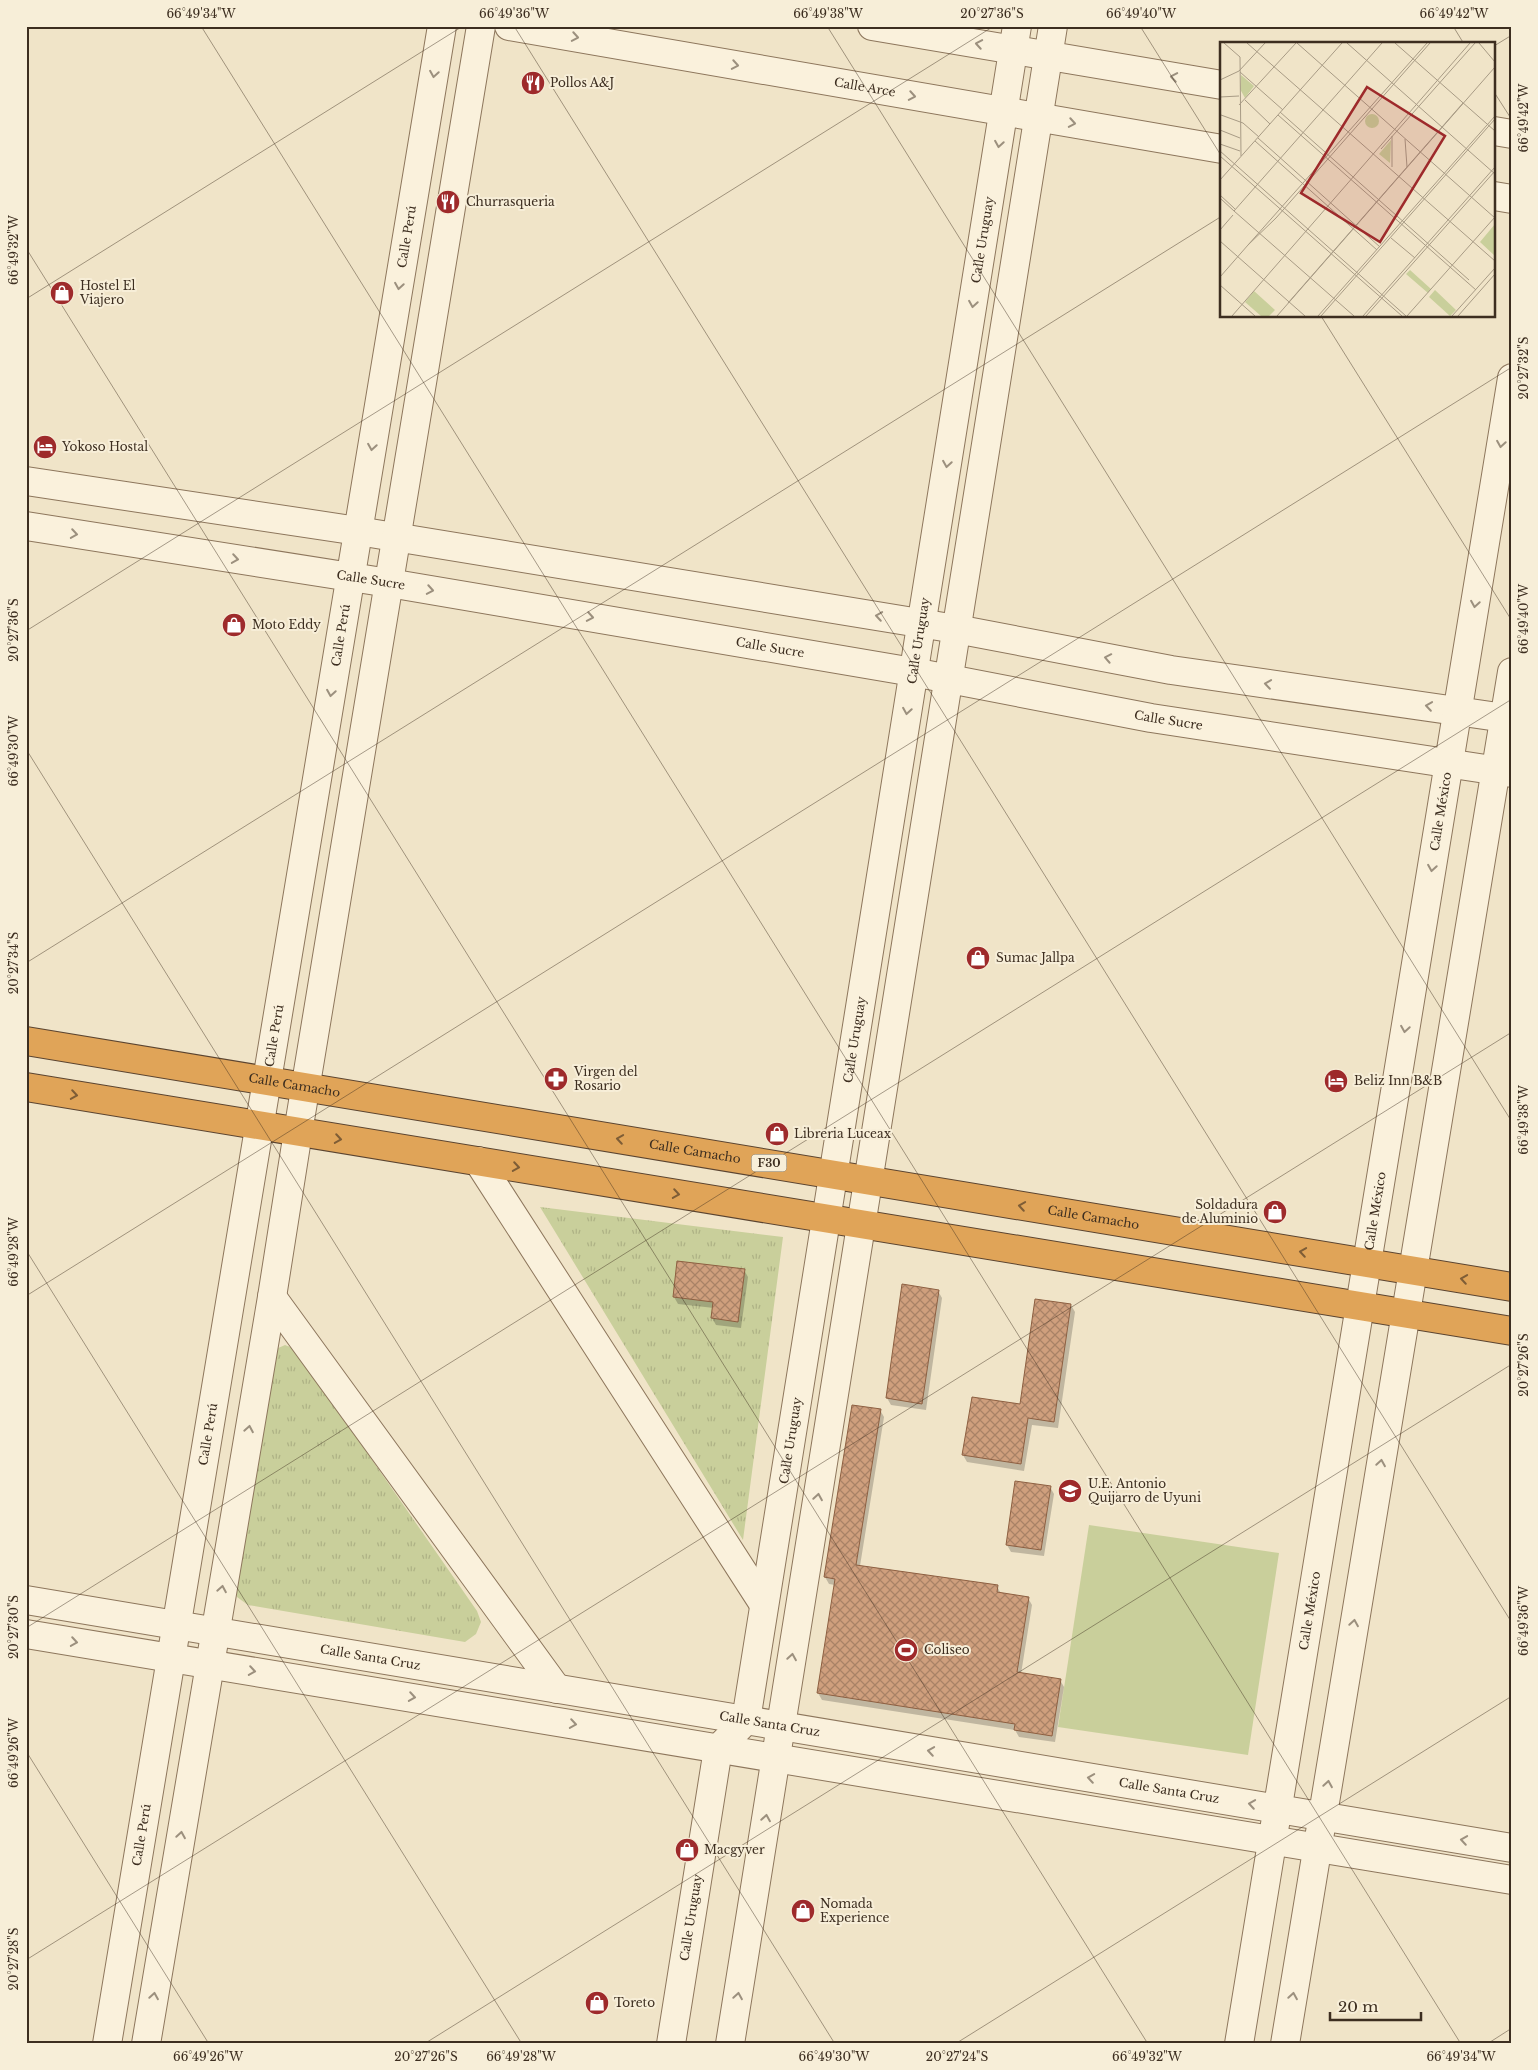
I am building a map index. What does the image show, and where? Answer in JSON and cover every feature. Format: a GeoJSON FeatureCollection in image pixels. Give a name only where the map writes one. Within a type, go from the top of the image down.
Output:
{"type":"FeatureCollection","features":[{"type":"Feature","properties":{"kind":"highway","name":"Calle Camacho"},"geometry":{"type":"LineString","coordinates":[[26,1040],[1512,1287]]}},
{"type":"Feature","properties":{"kind":"highway"},"geometry":{"type":"LineString","coordinates":[[26,1087],[1512,1331]]}},
{"type":"Feature","properties":{"kind":"street","name":"Calle Perú"},"geometry":{"type":"LineString","coordinates":[[107,2044],[442,26]]}},
{"type":"Feature","properties":{"kind":"street"},"geometry":{"type":"LineString","coordinates":[[146,2044],[272,1297],[305,1086],[482,26]]}},
{"type":"Feature","properties":{"kind":"street","name":"Calle Arce"},"geometry":{"type":"LineString","coordinates":[[509,26],[1220,149]]}},
{"type":"Feature","properties":{"kind":"street"},"geometry":{"type":"LineString","coordinates":[[872,26],[1015,38],[1048,56],[1220,85]]}},
{"type":"Feature","properties":{"kind":"street"},"geometry":{"type":"LineString","coordinates":[[730,2044],[1053,26]]}},
{"type":"Feature","properties":{"kind":"street","name":"Calle Uruguay"},"geometry":{"type":"LineString","coordinates":[[746,1720],[1015,38]]}},
{"type":"Feature","properties":{"kind":"street"},"geometry":{"type":"LineString","coordinates":[[1496,131],[1512,134]]}},
{"type":"Feature","properties":{"kind":"street"},"geometry":{"type":"LineString","coordinates":[[1496,196],[1512,199]]}},
{"type":"Feature","properties":{"kind":"street","name":"Calle México"},"geometry":{"type":"LineString","coordinates":[[1239,2044],[1512,378]]}},
{"type":"Feature","properties":{"kind":"street"},"geometry":{"type":"LineString","coordinates":[[26,481],[358,531],[921,623],[1171,670],[1508,718]]}},
{"type":"Feature","properties":{"kind":"street","name":"Calle Sucre"},"geometry":{"type":"LineString","coordinates":[[26,526],[351,577],[913,672],[1151,718],[1449,762],[1504,772]]}},
{"type":"Feature","properties":{"kind":"street"},"geometry":{"type":"LineString","coordinates":[[1285,2044],[1412,1270],[1504,772],[1512,672]]}},
{"type":"Feature","properties":{"kind":"street"},"geometry":{"type":"LineString","coordinates":[[478,1161],[764,1602]]}},
{"type":"Feature","properties":{"kind":"street"},"geometry":{"type":"LineString","coordinates":[[272,1297],[557,1689]]}},
{"type":"Feature","properties":{"kind":"street","name":"Calle Santa Cruz"},"geometry":{"type":"LineString","coordinates":[[26,1600],[1512,1848]]}},
{"type":"Feature","properties":{"kind":"street"},"geometry":{"type":"LineString","coordinates":[[26,1634],[1512,1880]]}},
{"type":"Feature","properties":{"kind":"street"},"geometry":{"type":"LineString","coordinates":[[718,1748],[746,1720]]}},
{"type":"Feature","properties":{"kind":"street","name":"Calle Uruguay"},"geometry":{"type":"LineString","coordinates":[[671,2044],[718,1748]]}},
{"type":"Feature","properties":{"kind":"green space"},"geometry":{"type":"Polygon","coordinates":[[[540,1207],[783,1237],[743,1540],[540,1207]]]}},
{"type":"Feature","properties":{"kind":"green space"},"geometry":{"type":"Polygon","coordinates":[[[285,1345],[295,1349],[477,1611],[481,1622],[476,1634],[465,1642],[248,1605],[237,1597],[234,1585],[276,1349],[285,1345]]]}},
{"type":"Feature","properties":{"kind":"green space"},"geometry":{"type":"Polygon","coordinates":[[[1089,1525],[1279,1553],[1248,1755],[1058,1727],[1089,1525]]]}},
{"type":"Feature","properties":{"kind":"building"},"geometry":{"type":"Polygon","coordinates":[[[677,1261],[745,1269],[738,1322],[711,1318],[713,1302],[673,1297],[677,1261]]]}},
{"type":"Feature","properties":{"kind":"building"},"geometry":{"type":"Polygon","coordinates":[[[902,1284],[939,1290],[922,1404],[886,1398],[902,1284]]]}},
{"type":"Feature","properties":{"kind":"building"},"geometry":{"type":"Polygon","coordinates":[[[1035,1299],[1071,1304],[1054,1422],[1028,1418],[1021,1464],[962,1455],[972,1397],[1020,1404],[1035,1299]]]}},
{"type":"Feature","properties":{"kind":"building"},"geometry":{"type":"Polygon","coordinates":[[[852,1405],[881,1409],[856,1565],[998,1585],[997,1592],[1029,1597],[1017,1672],[1061,1679],[1052,1736],[1014,1730],[1015,1724],[817,1693],[835,1579],[824,1577],[852,1405]]]}},
{"type":"Feature","properties":{"kind":"building"},"geometry":{"type":"Polygon","coordinates":[[[1015,1481],[1051,1486],[1041,1550],[1006,1545],[1015,1481]]]}},
{"type":"Feature","properties":{"kind":"place","name":"Pollos A&J"},"geometry":{"type":"Point","coordinates":[533,83]}},
{"type":"Feature","properties":{"kind":"place","name":"Churrasqueria"},"geometry":{"type":"Point","coordinates":[448,202]}},
{"type":"Feature","properties":{"kind":"place","name":"Hostel El Viajero"},"geometry":{"type":"Point","coordinates":[62,293]}},
{"type":"Feature","properties":{"kind":"place","name":"Yokoso Hostal"},"geometry":{"type":"Point","coordinates":[45,447]}},
{"type":"Feature","properties":{"kind":"place","name":"Moto Eddy"},"geometry":{"type":"Point","coordinates":[234,625]}},
{"type":"Feature","properties":{"kind":"place","name":"Sumac Jallpa"},"geometry":{"type":"Point","coordinates":[978,958]}},
{"type":"Feature","properties":{"kind":"place","name":"Virgen del Rosario"},"geometry":{"type":"Point","coordinates":[556,1079]}},
{"type":"Feature","properties":{"kind":"place","name":"Beliz Inn B&B"},"geometry":{"type":"Point","coordinates":[1336,1081]}},
{"type":"Feature","properties":{"kind":"place","name":"Libreria Luceax"},"geometry":{"type":"Point","coordinates":[777,1134]}},
{"type":"Feature","properties":{"kind":"place","name":"Soldadura de Aluminio"},"geometry":{"type":"Point","coordinates":[1275,1212]}},
{"type":"Feature","properties":{"kind":"place","name":"U.E. Antonio Quijarro de Uyuni"},"geometry":{"type":"Point","coordinates":[1070,1491]}},
{"type":"Feature","properties":{"kind":"place","name":"Coliseo"},"geometry":{"type":"Point","coordinates":[906,1650]}},
{"type":"Feature","properties":{"kind":"place","name":"Macgyver"},"geometry":{"type":"Point","coordinates":[687,1850]}},
{"type":"Feature","properties":{"kind":"place","name":"Nomada Experience"},"geometry":{"type":"Point","coordinates":[803,1911]}},
{"type":"Feature","properties":{"kind":"place","name":"Toreto"},"geometry":{"type":"Point","coordinates":[597,2003]}}]}
